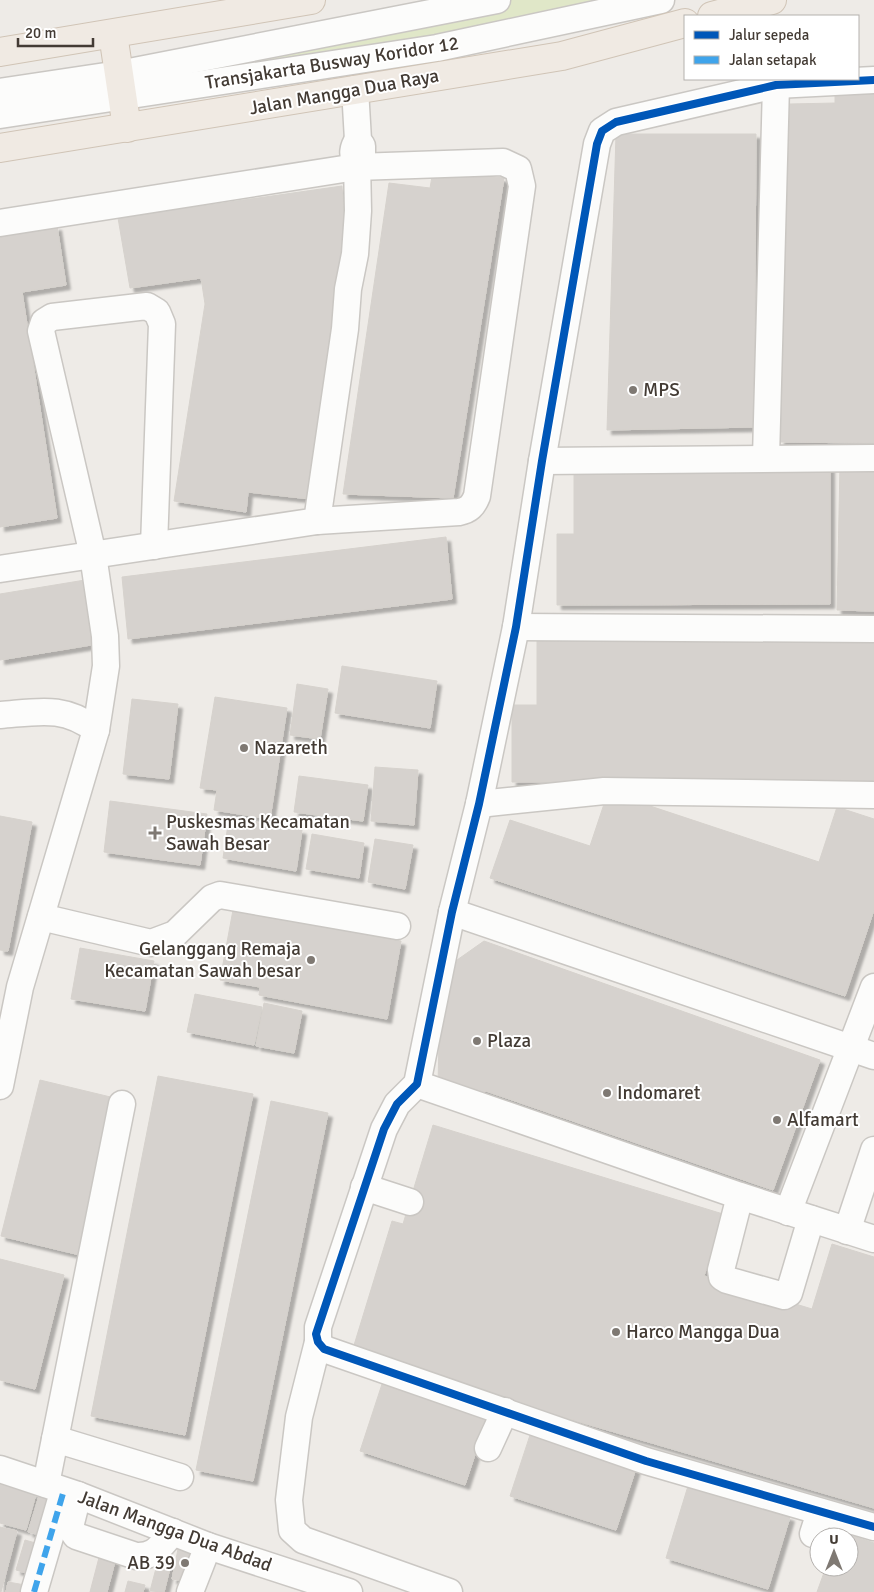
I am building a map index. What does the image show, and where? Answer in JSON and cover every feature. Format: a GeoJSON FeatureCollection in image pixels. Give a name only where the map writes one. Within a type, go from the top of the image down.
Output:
{"type":"FeatureCollection","features":[{"type":"Feature","properties":{"kind":"main road"},"geometry":{"type":"LineString","coordinates":[[0,52],[113,34],[203,9],[311,0]]}},
{"type":"Feature","properties":{"kind":"main road"},"geometry":{"type":"LineString","coordinates":[[716,15],[772,0]]}},
{"type":"Feature","properties":{"kind":"main road","name":"Jalan Mangga Dua Raya"},"geometry":{"type":"LineString","coordinates":[[0,148],[562,56],[684,23]]}},
{"type":"Feature","properties":{"kind":"main road"},"geometry":{"type":"LineString","coordinates":[[113,34],[127,128]]}},
{"type":"Feature","properties":{"kind":"street","name":"Transjakarta Busway Koridor 12"},"geometry":{"type":"LineString","coordinates":[[0,115],[120,85],[497,0]]}},
{"type":"Feature","properties":{"kind":"street","name":"Transjakarta Busway Koridor 12"},"geometry":{"type":"LineString","coordinates":[[0,92],[120,85],[437,48],[661,0]]}},
{"type":"Feature","properties":{"kind":"street"},"geometry":{"type":"LineString","coordinates":[[449,1592],[303,1540],[292,1530],[289,1500],[299,1417],[318,1342],[318,1326],[384,1129],[397,1104],[417,1084],[452,912],[479,804],[516,627],[542,461],[597,144],[602,131],[616,122],[776,85],[874,80]]}},
{"type":"Feature","properties":{"kind":"street"},"geometry":{"type":"LineString","coordinates":[[766,458],[776,85]]}},
{"type":"Feature","properties":{"kind":"street"},"geometry":{"type":"LineString","coordinates":[[317,521],[345,329],[348,289],[355,254],[358,211],[355,89]]}},
{"type":"Feature","properties":{"kind":"street"},"geometry":{"type":"LineString","coordinates":[[0,223],[357,144],[503,162],[518,169],[522,186],[478,487],[474,504],[467,510],[317,521],[0,569]]}},
{"type":"Feature","properties":{"kind":"street"},"geometry":{"type":"LineString","coordinates":[[0,1086],[10,985],[41,917],[96,730],[106,666],[106,636],[93,555],[41,330],[44,322],[52,317],[147,306],[157,312],[162,324],[154,546]]}},
{"type":"Feature","properties":{"kind":"street"},"geometry":{"type":"LineString","coordinates":[[542,461],[874,458]]}},
{"type":"Feature","properties":{"kind":"street"},"geometry":{"type":"LineString","coordinates":[[516,627],[874,629]]}},
{"type":"Feature","properties":{"kind":"street"},"geometry":{"type":"LineString","coordinates":[[0,715],[40,711],[64,712],[82,719],[96,730]]}},
{"type":"Feature","properties":{"kind":"street"},"geometry":{"type":"LineString","coordinates":[[479,804],[604,791],[874,795]]}},
{"type":"Feature","properties":{"kind":"street"},"geometry":{"type":"LineString","coordinates":[[41,917],[152,943],[175,934],[212,898],[220,895],[397,926]]}},
{"type":"Feature","properties":{"kind":"street"},"geometry":{"type":"LineString","coordinates":[[452,912],[862,1052]]}},
{"type":"Feature","properties":{"kind":"street"},"geometry":{"type":"LineString","coordinates":[[740,1196],[721,1270],[722,1277],[784,1296],[789,1293],[799,1216],[862,1052],[874,987]]}},
{"type":"Feature","properties":{"kind":"street"},"geometry":{"type":"LineString","coordinates":[[417,1084],[740,1196],[874,1239]]}},
{"type":"Feature","properties":{"kind":"street"},"geometry":{"type":"LineString","coordinates":[[122,1104],[55,1439],[70,1527],[76,1536],[136,1556],[145,1556],[152,1555],[173,1532]]}},
{"type":"Feature","properties":{"kind":"street"},"geometry":{"type":"LineString","coordinates":[[847,1231],[874,1150]]}},
{"type":"Feature","properties":{"kind":"street"},"geometry":{"type":"LineString","coordinates":[[364,1187],[410,1202]]}},
{"type":"Feature","properties":{"kind":"street"},"geometry":{"type":"LineString","coordinates":[[318,1342],[324,1349],[646,1461],[817,1523],[874,1527]]}},
{"type":"Feature","properties":{"kind":"street"},"geometry":{"type":"LineString","coordinates":[[488,1448],[504,1411]]}},
{"type":"Feature","properties":{"kind":"street"},"geometry":{"type":"LineString","coordinates":[[55,1439],[180,1477]]}},
{"type":"Feature","properties":{"kind":"street","name":"Jalan Mangga Dua Abdad"},"geometry":{"type":"LineString","coordinates":[[0,1469],[63,1490],[208,1546],[336,1590]]}},
{"type":"Feature","properties":{"kind":"street"},"geometry":{"type":"LineString","coordinates":[[34,1592],[63,1490]]}},
{"type":"Feature","properties":{"kind":"street"},"geometry":{"type":"LineString","coordinates":[[190,1592],[208,1546]]}},
{"type":"Feature","properties":{"kind":"green space"},"geometry":{"type":"Polygon","coordinates":[[[497,0],[661,0],[460,43],[0,92],[497,0]]]}},
{"type":"Feature","properties":{"kind":"building"},"geometry":{"type":"Polygon","coordinates":[[[835,89],[874,90],[874,443],[780,442],[789,104],[835,103],[835,89]]]}},
{"type":"Feature","properties":{"kind":"building"},"geometry":{"type":"Polygon","coordinates":[[[616,134],[756,134],[754,427],[607,430],[616,134]]]}},
{"type":"Feature","properties":{"kind":"building"},"geometry":{"type":"Polygon","coordinates":[[[433,171],[504,178],[453,498],[343,494],[389,183],[430,188],[433,171]]]}},
{"type":"Feature","properties":{"kind":"building"},"geometry":{"type":"Polygon","coordinates":[[[342,186],[347,265],[310,499],[248,492],[246,512],[174,501],[205,304],[201,278],[130,288],[118,218],[342,186]]]}},
{"type":"Feature","properties":{"kind":"building"},"geometry":{"type":"Polygon","coordinates":[[[57,226],[66,285],[22,292],[57,518],[0,527],[0,235],[57,226]]]}},
{"type":"Feature","properties":{"kind":"building"},"geometry":{"type":"Polygon","coordinates":[[[840,464],[874,465],[874,611],[837,610],[840,464]]]}},
{"type":"Feature","properties":{"kind":"building"},"geometry":{"type":"Polygon","coordinates":[[[830,465],[830,604],[557,605],[557,534],[574,534],[574,466],[830,465]]]}},
{"type":"Feature","properties":{"kind":"building"},"geometry":{"type":"Polygon","coordinates":[[[446,537],[452,599],[128,639],[122,577],[446,537]]]}},
{"type":"Feature","properties":{"kind":"building"},"geometry":{"type":"Polygon","coordinates":[[[85,580],[97,644],[0,660],[0,594],[85,580]]]}},
{"type":"Feature","properties":{"kind":"building"},"geometry":{"type":"Polygon","coordinates":[[[537,640],[874,640],[874,782],[512,782],[512,705],[537,705],[537,640]]]}},
{"type":"Feature","properties":{"kind":"building"},"geometry":{"type":"Polygon","coordinates":[[[342,666],[437,681],[430,728],[335,713],[342,666]]]}},
{"type":"Feature","properties":{"kind":"building"},"geometry":{"type":"Polygon","coordinates":[[[297,684],[328,689],[320,739],[290,735],[297,684]]]}},
{"type":"Feature","properties":{"kind":"building","name":"Nazareth"},"geometry":{"type":"Polygon","coordinates":[[[215,697],[287,708],[270,819],[214,810],[217,790],[200,788],[215,697]]]}},
{"type":"Feature","properties":{"kind":"building"},"geometry":{"type":"Polygon","coordinates":[[[132,699],[178,704],[169,779],[123,774],[132,699]]]}},
{"type":"Feature","properties":{"kind":"building"},"geometry":{"type":"Polygon","coordinates":[[[375,767],[418,770],[414,825],[371,821],[375,767]]]}},
{"type":"Feature","properties":{"kind":"building"},"geometry":{"type":"Polygon","coordinates":[[[299,776],[368,785],[363,821],[294,812],[299,776]]]}},
{"type":"Feature","properties":{"kind":"building"},"geometry":{"type":"Polygon","coordinates":[[[608,792],[819,862],[837,807],[874,819],[874,910],[845,996],[490,878],[510,820],[590,846],[608,792]]]}},
{"type":"Feature","properties":{"kind":"building","name":"Puskesmas Kecamatan Sawah Besar"},"geometry":{"type":"Polygon","coordinates":[[[110,801],[207,814],[200,865],[104,852],[110,801]]]}},
{"type":"Feature","properties":{"kind":"building"},"geometry":{"type":"Polygon","coordinates":[[[0,816],[32,822],[8,951],[0,950],[0,816]]]}},
{"type":"Feature","properties":{"kind":"building"},"geometry":{"type":"Polygon","coordinates":[[[229,818],[302,830],[296,871],[223,858],[229,818]]]}},
{"type":"Feature","properties":{"kind":"building"},"geometry":{"type":"Polygon","coordinates":[[[312,834],[364,843],[359,878],[306,869],[312,834]]]}},
{"type":"Feature","properties":{"kind":"building"},"geometry":{"type":"Polygon","coordinates":[[[375,839],[413,845],[405,889],[368,882],[375,839]]]}},
{"type":"Feature","properties":{"kind":"building","name":"Gelanggang Remaja Kecamatan Sawah besar"},"geometry":{"type":"Polygon","coordinates":[[[233,910],[401,941],[387,1019],[259,995],[260,987],[220,980],[233,910]]]}},
{"type":"Feature","properties":{"kind":"building"},"geometry":{"type":"Polygon","coordinates":[[[484,941],[820,1060],[773,1190],[486,1091],[475,1097],[438,1084],[439,1040],[457,960],[484,941]]]}},
{"type":"Feature","properties":{"kind":"building"},"geometry":{"type":"Polygon","coordinates":[[[80,948],[154,961],[145,1011],[71,999],[80,948]]]}},
{"type":"Feature","properties":{"kind":"building"},"geometry":{"type":"Polygon","coordinates":[[[195,994],[262,1007],[254,1045],[187,1032],[195,994]]]}},
{"type":"Feature","properties":{"kind":"building"},"geometry":{"type":"Polygon","coordinates":[[[264,1003],[302,1011],[294,1053],[256,1046],[264,1003]]]}},
{"type":"Feature","properties":{"kind":"building"},"geometry":{"type":"Polygon","coordinates":[[[158,1076],[253,1094],[185,1435],[91,1416],[158,1076]]]}},
{"type":"Feature","properties":{"kind":"building"},"geometry":{"type":"Polygon","coordinates":[[[40,1080],[123,1100],[84,1256],[1,1236],[40,1080]]]}},
{"type":"Feature","properties":{"kind":"building"},"geometry":{"type":"Polygon","coordinates":[[[271,1101],[328,1113],[253,1481],[196,1470],[271,1101]]]}},
{"type":"Feature","properties":{"kind":"building","name":"Harco Mangga Dua"},"geometry":{"type":"Polygon","coordinates":[[[433,1125],[723,1214],[704,1276],[812,1309],[832,1244],[874,1257],[874,1508],[351,1355],[392,1221],[403,1224],[433,1125]]]}},
{"type":"Feature","properties":{"kind":"building"},"geometry":{"type":"Polygon","coordinates":[[[0,1259],[64,1275],[35,1389],[0,1380],[0,1259]]]}},
{"type":"Feature","properties":{"kind":"building"},"geometry":{"type":"Polygon","coordinates":[[[384,1378],[489,1412],[465,1485],[360,1451],[384,1378]]]}},
{"type":"Feature","properties":{"kind":"building"},"geometry":{"type":"Polygon","coordinates":[[[532,1429],[638,1462],[616,1530],[510,1496],[532,1429]]]}},
{"type":"Feature","properties":{"kind":"building"},"geometry":{"type":"Polygon","coordinates":[[[0,1484],[36,1494],[26,1530],[0,1523],[0,1484]]]}},
{"type":"Feature","properties":{"kind":"building"},"geometry":{"type":"Polygon","coordinates":[[[688,1486],[790,1517],[768,1589],[666,1558],[688,1486]]]}},
{"type":"Feature","properties":{"kind":"building"},"geometry":{"type":"Polygon","coordinates":[[[39,1496],[59,1502],[48,1537],[28,1532],[39,1496]]]}},
{"type":"Feature","properties":{"kind":"building"},"geometry":{"type":"Polygon","coordinates":[[[0,1527],[17,1531],[1,1592],[0,1592],[0,1527]]]}},
{"type":"Feature","properties":{"kind":"building"},"geometry":{"type":"Polygon","coordinates":[[[859,1538],[874,1543],[874,1592],[817,1592],[822,1577],[859,1577],[859,1538]]]}},
{"type":"Feature","properties":{"kind":"building"},"geometry":{"type":"Polygon","coordinates":[[[25,1540],[46,1546],[37,1576],[16,1570],[25,1540]]]}},
{"type":"Feature","properties":{"kind":"building","name":"AB 39"},"geometry":{"type":"Polygon","coordinates":[[[179,1544],[198,1548],[191,1582],[172,1579],[179,1544]]]}},
{"type":"Feature","properties":{"kind":"building"},"geometry":{"type":"Polygon","coordinates":[[[102,1546],[118,1550],[107,1592],[90,1592],[102,1546]]]}},
{"type":"Feature","properties":{"kind":"building"},"geometry":{"type":"Polygon","coordinates":[[[159,1557],[172,1560],[164,1592],[150,1591],[159,1557]]]}},
{"type":"Feature","properties":{"kind":"building"},"geometry":{"type":"Polygon","coordinates":[[[128,1581],[145,1585],[143,1592],[125,1592],[128,1581]]]}},
{"type":"Feature","properties":{"kind":"building"},"geometry":{"type":"Polygon","coordinates":[[[8,1582],[31,1586],[30,1592],[6,1592],[8,1582]]]}},
{"type":"Feature","properties":{"kind":"marked path"},"geometry":{"type":"LineString","coordinates":[[34,1592],[64,1490]]}},
{"type":"Feature","properties":{"kind":"cycle path"},"geometry":{"type":"LineString","coordinates":[[874,80],[776,85],[616,122],[602,131],[597,144],[542,461],[516,627],[479,804],[452,912],[417,1084],[397,1104],[384,1129],[316,1334],[318,1342],[324,1349],[646,1461],[874,1527]]}},
{"type":"Feature","properties":{"kind":"place","name":"MPS"},"geometry":{"type":"Point","coordinates":[633,390]}},
{"type":"Feature","properties":{"kind":"place","name":"Nazareth"},"geometry":{"type":"Point","coordinates":[244,748]}},
{"type":"Feature","properties":{"kind":"place","name":"Puskesmas Kecamatan Sawah Besar"},"geometry":{"type":"Point","coordinates":[155,833]}},
{"type":"Feature","properties":{"kind":"place","name":"Gelanggang Remaja Kecamatan Sawah besar"},"geometry":{"type":"Point","coordinates":[311,960]}},
{"type":"Feature","properties":{"kind":"place","name":"Plaza"},"geometry":{"type":"Point","coordinates":[477,1041]}},
{"type":"Feature","properties":{"kind":"place","name":"Indomaret"},"geometry":{"type":"Point","coordinates":[607,1093]}},
{"type":"Feature","properties":{"kind":"place","name":"Alfamart"},"geometry":{"type":"Point","coordinates":[777,1120]}},
{"type":"Feature","properties":{"kind":"place","name":"Harco Mangga Dua"},"geometry":{"type":"Point","coordinates":[616,1332]}},
{"type":"Feature","properties":{"kind":"place","name":"AB 39"},"geometry":{"type":"Point","coordinates":[185,1563]}}]}
